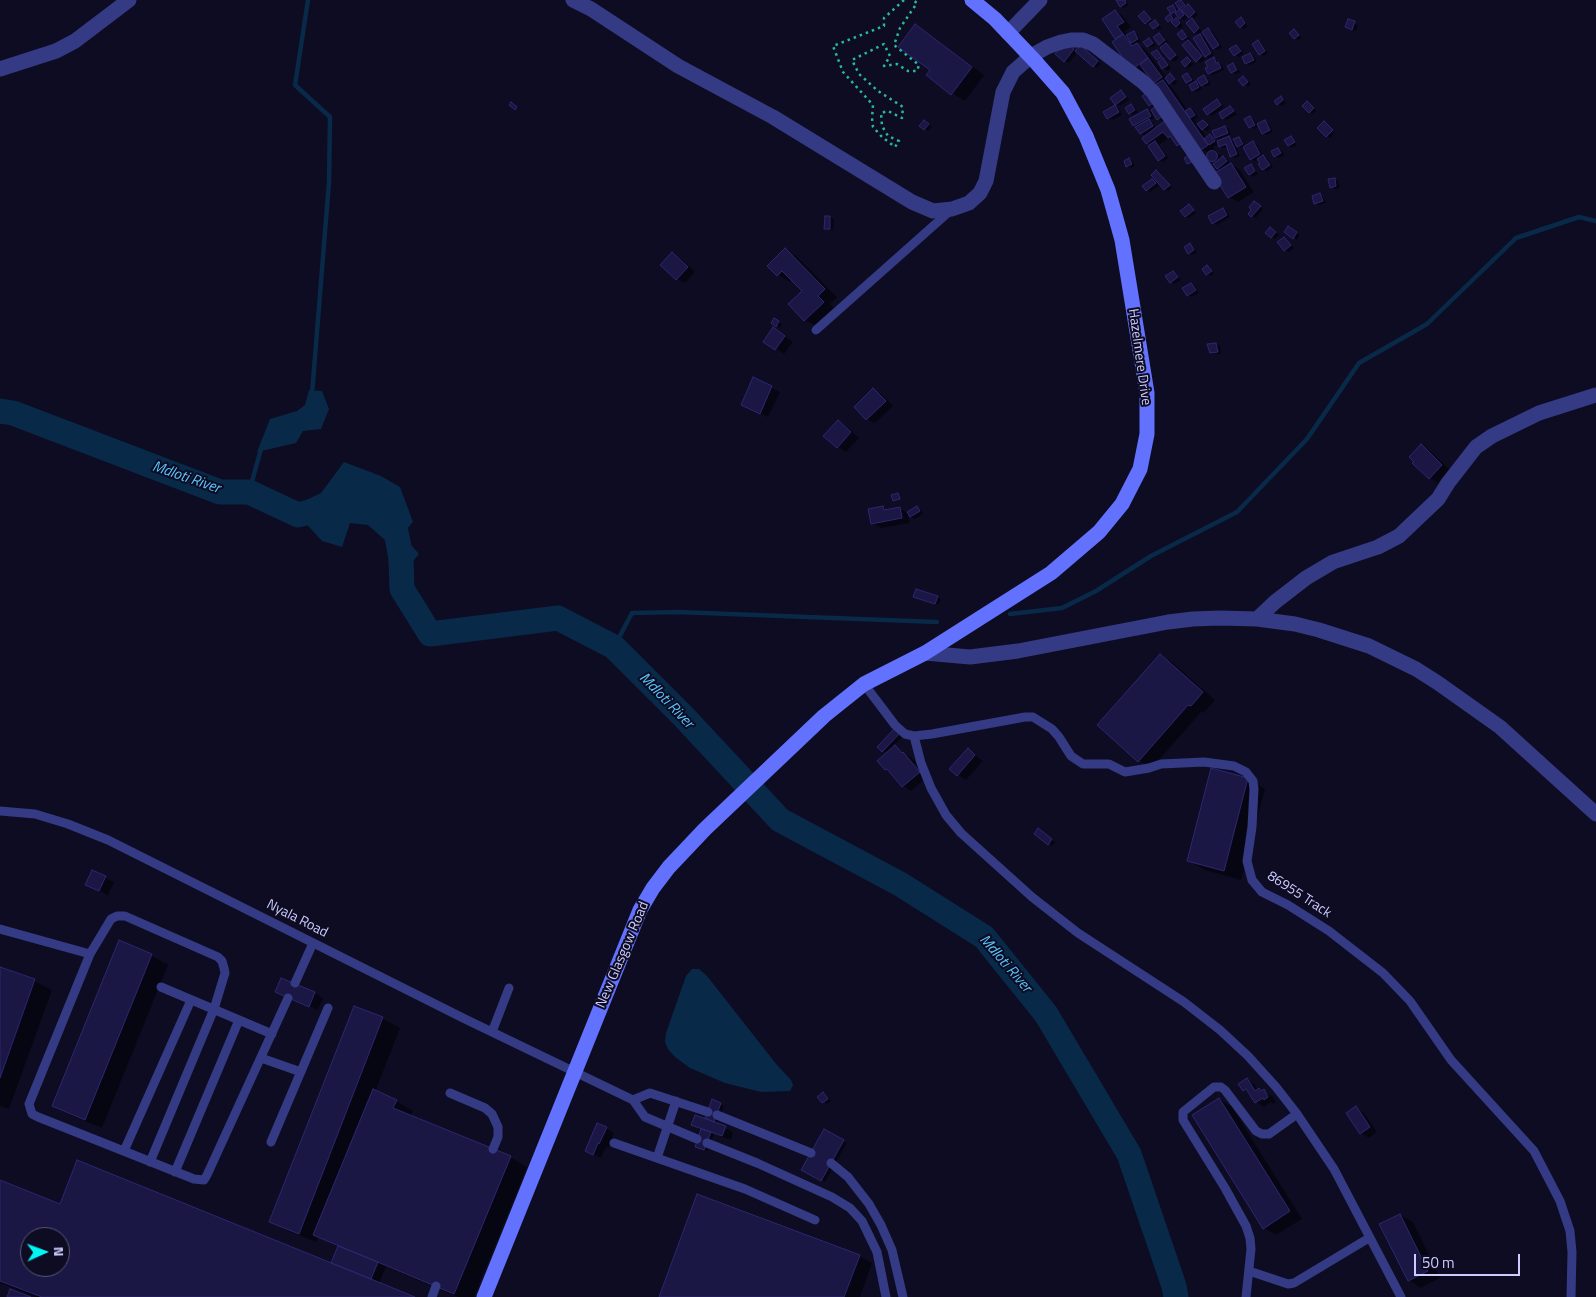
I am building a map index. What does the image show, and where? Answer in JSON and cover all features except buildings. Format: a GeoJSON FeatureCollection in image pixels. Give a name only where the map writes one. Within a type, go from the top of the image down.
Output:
{"type":"FeatureCollection","features":[{"type":"Feature","properties":{"kind":"street"},"geometry":{"type":"LineString","coordinates":[[0,69],[75,41],[129,0]]}},
{"type":"Feature","properties":{"kind":"street"},"geometry":{"type":"LineString","coordinates":[[573,0],[591,9],[678,66],[773,117],[912,202],[933,211],[952,209],[968,203],[980,193],[986,181],[1003,92],[1013,72],[1031,56],[1061,42],[1083,40],[1094,44],[1135,75],[1153,92],[1214,182]]}},
{"type":"Feature","properties":{"kind":"street","name":"Hazelmere Drive"},"geometry":{"type":"LineString","coordinates":[[864,684],[925,653],[1051,572],[1099,532],[1122,504],[1140,469],[1147,434],[1147,393],[1122,240],[1108,190],[1086,136],[1064,93],[995,19],[972,0]]}},
{"type":"Feature","properties":{"kind":"street"},"geometry":{"type":"LineString","coordinates":[[1008,33],[1040,0]]}},
{"type":"Feature","properties":{"kind":"street"},"geometry":{"type":"LineString","coordinates":[[1257,619],[1306,578],[1333,562],[1378,547],[1399,536],[1438,499],[1476,447],[1492,436],[1539,412],[1596,395]]}},
{"type":"Feature","properties":{"kind":"street"},"geometry":{"type":"LineString","coordinates":[[925,653],[970,657],[1018,651],[1168,622],[1219,618],[1257,619],[1294,624],[1344,637],[1369,646],[1438,682],[1500,727],[1596,814]]}},
{"type":"Feature","properties":{"kind":"street","name":"New Glasgow Road"},"geometry":{"type":"LineString","coordinates":[[484,1297],[640,910],[653,888],[669,867],[704,829],[824,716],[864,684]]}},
{"type":"Feature","properties":{"kind":"lane"},"geometry":{"type":"LineString","coordinates":[[816,330],[952,209]]}},
{"type":"Feature","properties":{"kind":"lane"},"geometry":{"type":"LineString","coordinates":[[864,684],[895,726],[905,734],[914,736],[931,788],[946,815],[961,833],[1032,898],[1070,927],[1184,1002],[1220,1030],[1248,1056],[1276,1087],[1297,1114],[1334,1169],[1401,1297]]}},
{"type":"Feature","properties":{"kind":"lane","name":"86955 Track"},"geometry":{"type":"LineString","coordinates":[[914,736],[1033,717],[1052,729],[1071,756],[1083,764],[1109,764],[1125,772],[1150,768],[1161,764],[1204,762],[1234,766],[1246,772],[1253,781],[1254,789],[1252,827],[1247,862],[1252,880],[1262,892],[1288,905],[1329,931],[1383,973],[1410,1001],[1451,1060],[1534,1151],[1560,1201],[1570,1231],[1572,1252],[1571,1297]]}},
{"type":"Feature","properties":{"kind":"lane","name":"Nyala Road"},"geometry":{"type":"LineString","coordinates":[[0,811],[34,814],[68,824],[108,840],[492,1032],[633,1100]]}},
{"type":"Feature","properties":{"kind":"lane"},"geometry":{"type":"LineString","coordinates":[[150,1162],[214,1009],[226,973],[222,961],[218,957],[125,916],[117,916],[111,919],[90,954],[29,1104],[30,1110],[38,1118],[175,1172],[204,1180],[288,998]]}},
{"type":"Feature","properties":{"kind":"lane"},"geometry":{"type":"LineString","coordinates":[[0,929],[90,954]]}},
{"type":"Feature","properties":{"kind":"lane"},"geometry":{"type":"LineString","coordinates":[[295,983],[313,943]]}},
{"type":"Feature","properties":{"kind":"lane"},"geometry":{"type":"LineString","coordinates":[[161,987],[272,1034]]}},
{"type":"Feature","properties":{"kind":"lane"},"geometry":{"type":"LineString","coordinates":[[492,1032],[509,988]]}},
{"type":"Feature","properties":{"kind":"lane"},"geometry":{"type":"LineString","coordinates":[[124,1151],[191,1000]]}},
{"type":"Feature","properties":{"kind":"lane"},"geometry":{"type":"LineString","coordinates":[[271,1142],[328,1008]]}},
{"type":"Feature","properties":{"kind":"lane"},"geometry":{"type":"LineString","coordinates":[[175,1172],[239,1020]]}},
{"type":"Feature","properties":{"kind":"lane"},"geometry":{"type":"LineString","coordinates":[[261,1058],[300,1072]]}},
{"type":"Feature","properties":{"kind":"lane"},"geometry":{"type":"LineString","coordinates":[[1246,1297],[1251,1249],[1246,1226],[1183,1120],[1183,1112],[1214,1086],[1226,1090],[1256,1131],[1262,1134],[1269,1134],[1297,1114]]}},
{"type":"Feature","properties":{"kind":"lane"},"geometry":{"type":"LineString","coordinates":[[450,1093],[485,1108],[492,1114],[498,1127],[498,1136],[493,1149]]}},
{"type":"Feature","properties":{"kind":"lane"},"geometry":{"type":"LineString","coordinates":[[697,1139],[645,1117],[633,1100],[650,1093],[712,1113],[811,1153]]}},
{"type":"Feature","properties":{"kind":"lane"},"geometry":{"type":"LineString","coordinates":[[657,1158],[676,1101]]}},
{"type":"Feature","properties":{"kind":"lane"},"geometry":{"type":"LineString","coordinates":[[614,1143],[744,1189],[815,1220]]}},
{"type":"Feature","properties":{"kind":"lane"},"geometry":{"type":"LineString","coordinates":[[707,1143],[832,1197],[850,1208],[862,1221],[877,1252],[886,1297]]}},
{"type":"Feature","properties":{"kind":"lane"},"geometry":{"type":"LineString","coordinates":[[831,1163],[848,1177],[869,1204],[882,1225],[892,1250],[903,1297]]}},
{"type":"Feature","properties":{"kind":"lane"},"geometry":{"type":"LineString","coordinates":[[1249,1271],[1288,1284],[1294,1283],[1369,1238]]}},
{"type":"Feature","properties":{"kind":"lane"},"geometry":{"type":"LineString","coordinates":[[432,1297],[436,1286]]}},
{"type":"Feature","properties":{"kind":"path"},"geometry":{"type":"LineString","coordinates":[[904,0],[884,18],[884,26],[833,46],[843,72],[873,105],[873,127],[895,147],[899,141],[888,136],[882,126],[882,113],[888,111],[902,118],[903,106],[878,91],[859,74],[852,60],[884,44],[890,56],[884,66],[897,64],[908,71],[917,71],[919,66],[894,45],[900,28],[917,3],[913,0]]}},
{"type":"Feature","properties":{"kind":"water"},"geometry":{"type":"Polygon","coordinates":[[[309,390],[322,391],[329,409],[321,429],[303,431],[296,443],[257,452],[270,419],[297,411],[305,405],[309,390]]]}},
{"type":"Feature","properties":{"kind":"water"},"geometry":{"type":"Polygon","coordinates":[[[344,462],[381,476],[400,487],[413,522],[405,531],[405,538],[419,554],[410,565],[389,566],[386,541],[368,525],[350,523],[342,547],[322,541],[300,517],[304,501],[321,493],[344,462]]]}},
{"type":"Feature","properties":{"kind":"water"},"geometry":{"type":"Polygon","coordinates":[[[692,969],[699,969],[707,976],[791,1080],[793,1085],[790,1091],[761,1092],[725,1083],[690,1068],[668,1049],[665,1042],[666,1033],[686,976],[692,969]]]}},
{"type":"Feature","properties":{"kind":"waterway"},"geometry":{"type":"LineString","coordinates":[[308,0],[295,85],[330,117],[329,182],[312,394]]}},
{"type":"Feature","properties":{"kind":"waterway"},"geometry":{"type":"LineString","coordinates":[[1010,614],[1062,608],[1096,591],[1151,556],[1237,512],[1307,439],[1359,363],[1427,324],[1516,238],[1579,217],[1596,221]]}},
{"type":"Feature","properties":{"kind":"waterway","name":"Mdloti River"},"geometry":{"type":"LineString","coordinates":[[0,411],[13,413],[220,492],[249,492],[298,515],[332,506]]}},
{"type":"Feature","properties":{"kind":"waterway"},"geometry":{"type":"LineString","coordinates":[[249,492],[263,447]]}},
{"type":"Feature","properties":{"kind":"waterway","name":"Mdloti River"},"geometry":{"type":"LineString","coordinates":[[396,532],[401,557],[402,589],[430,634],[558,618],[614,647],[683,716],[780,820],[900,884],[984,937],[1046,1014],[1129,1154],[1174,1286],[1176,1297]]}},
{"type":"Feature","properties":{"kind":"waterway"},"geometry":{"type":"LineString","coordinates":[[614,647],[632,613],[678,612],[937,622]]}}]}
